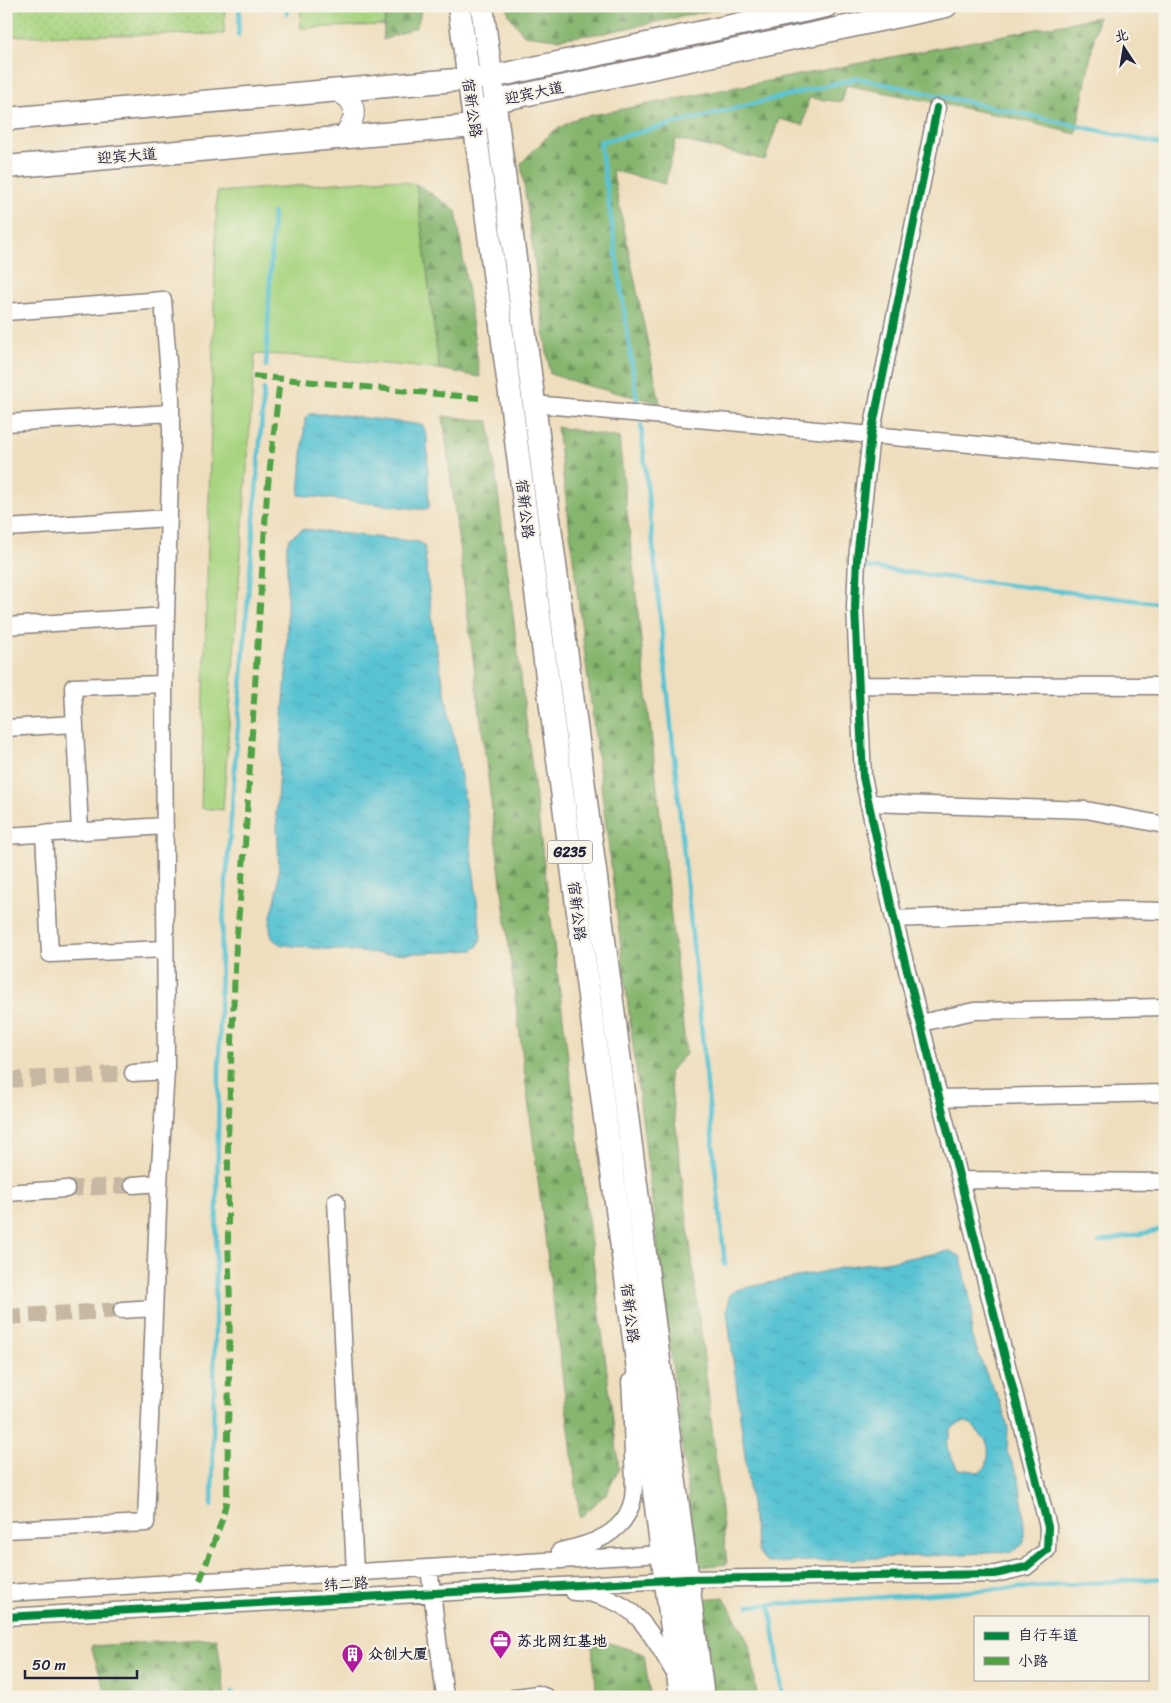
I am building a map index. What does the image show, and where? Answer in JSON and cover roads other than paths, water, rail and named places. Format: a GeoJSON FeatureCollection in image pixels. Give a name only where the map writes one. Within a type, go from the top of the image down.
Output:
{"type":"FeatureCollection","features":[{"type":"Feature","properties":{"kind":"highway","name":"宿新公路"},"geometry":{"type":"LineString","coordinates":[[459,6],[662,1554],[676,1579],[703,1697]]}},
{"type":"Feature","properties":{"kind":"highway","name":"宿新公路"},"geometry":{"type":"LineString","coordinates":[[482,6],[534,404],[676,1579],[680,1689]]}},
{"type":"Feature","properties":{"kind":"highway","name":"迎宾大道"},"geometry":{"type":"LineString","coordinates":[[6,119],[491,77],[826,6]]}},
{"type":"Feature","properties":{"kind":"highway","name":"迎宾大道"},"geometry":{"type":"LineString","coordinates":[[6,167],[474,126],[495,101],[946,6]]}},
{"type":"Feature","properties":{"kind":"main road"},"geometry":{"type":"LineString","coordinates":[[337,91],[352,104],[354,114],[351,125],[344,137]]}},
{"type":"Feature","properties":{"kind":"street","name":"纬二路"},"geometry":{"type":"LineString","coordinates":[[6,1617],[676,1579],[995,1574],[1026,1567],[1047,1550],[1048,1527],[894,919],[863,778],[855,607],[856,560],[870,435],[937,108]]}},
{"type":"Feature","properties":{"kind":"street"},"geometry":{"type":"LineString","coordinates":[[6,312],[163,300],[171,413],[164,684],[166,1072],[159,1183],[146,1523],[6,1530]]}},
{"type":"Feature","properties":{"kind":"street"},"geometry":{"type":"LineString","coordinates":[[534,404],[1165,462]]}},
{"type":"Feature","properties":{"kind":"street"},"geometry":{"type":"LineString","coordinates":[[6,423],[171,413]]}},
{"type":"Feature","properties":{"kind":"street"},"geometry":{"type":"LineString","coordinates":[[6,528],[169,518]]}},
{"type":"Feature","properties":{"kind":"street"},"geometry":{"type":"LineString","coordinates":[[6,626],[166,616]]}},
{"type":"Feature","properties":{"kind":"street"},"geometry":{"type":"LineString","coordinates":[[80,831],[73,687],[164,684]]}},
{"type":"Feature","properties":{"kind":"street"},"geometry":{"type":"LineString","coordinates":[[859,685],[1165,686]]}},
{"type":"Feature","properties":{"kind":"street"},"geometry":{"type":"LineString","coordinates":[[6,728],[75,724]]}},
{"type":"Feature","properties":{"kind":"street"},"geometry":{"type":"LineString","coordinates":[[868,803],[1086,810],[1165,825]]}},
{"type":"Feature","properties":{"kind":"street"},"geometry":{"type":"LineString","coordinates":[[6,836],[165,826]]}},
{"type":"Feature","properties":{"kind":"street"},"geometry":{"type":"LineString","coordinates":[[44,833],[50,954],[165,949]]}},
{"type":"Feature","properties":{"kind":"street"},"geometry":{"type":"LineString","coordinates":[[894,919],[1119,910],[1165,911]]}},
{"type":"Feature","properties":{"kind":"street"},"geometry":{"type":"LineString","coordinates":[[921,1023],[974,1012],[1165,1007]]}},
{"type":"Feature","properties":{"kind":"street"},"geometry":{"type":"LineString","coordinates":[[133,1073],[166,1072]]}},
{"type":"Feature","properties":{"kind":"street"},"geometry":{"type":"LineString","coordinates":[[940,1098],[1165,1093]]}},
{"type":"Feature","properties":{"kind":"street"},"geometry":{"type":"LineString","coordinates":[[960,1180],[1165,1182]]}},
{"type":"Feature","properties":{"kind":"street"},"geometry":{"type":"LineString","coordinates":[[134,1185],[159,1183]]}},
{"type":"Feature","properties":{"kind":"street"},"geometry":{"type":"LineString","coordinates":[[6,1193],[66,1189]]}},
{"type":"Feature","properties":{"kind":"street"},"geometry":{"type":"LineString","coordinates":[[336,1201],[356,1572]]}},
{"type":"Feature","properties":{"kind":"street"},"geometry":{"type":"LineString","coordinates":[[502,1563],[585,1546],[602,1538],[618,1526],[629,1512],[633,1497],[633,1467],[623,1255]]}},
{"type":"Feature","properties":{"kind":"street"},"geometry":{"type":"LineString","coordinates":[[122,1310],[154,1308]]}},
{"type":"Feature","properties":{"kind":"street","name":"纬二路"},"geometry":{"type":"LineString","coordinates":[[6,1593],[662,1554]]}},
{"type":"Feature","properties":{"kind":"street"},"geometry":{"type":"LineString","coordinates":[[429,1568],[445,1697]]}},
{"type":"Feature","properties":{"kind":"street"},"geometry":{"type":"LineString","coordinates":[[471,1590],[581,1592],[604,1598],[637,1617],[657,1644],[680,1689]]}},
{"type":"Feature","properties":{"kind":"street"},"geometry":{"type":"LineString","coordinates":[[516,1697],[538,1694],[546,1697]]}},
{"type":"Feature","properties":{"kind":"water"},"geometry":{"type":"Polygon","coordinates":[[[309,414],[334,414],[423,425],[427,438],[429,507],[418,509],[299,495],[305,418],[309,414]]]}},
{"type":"Feature","properties":{"kind":"water"},"geometry":{"type":"Polygon","coordinates":[[[303,529],[419,542],[424,545],[434,635],[462,781],[472,855],[481,938],[478,946],[473,950],[382,954],[282,945],[274,940],[271,935],[271,918],[277,892],[278,843],[276,814],[287,659],[287,544],[291,537],[303,529]]]}},
{"type":"Feature","properties":{"kind":"water"},"geometry":{"type":"Polygon","coordinates":[[[950,1251],[961,1257],[972,1309],[971,1335],[988,1378],[999,1399],[1008,1427],[1007,1452],[1019,1478],[1024,1516],[1024,1543],[1017,1549],[1009,1552],[767,1563],[758,1551],[753,1521],[727,1310],[729,1296],[735,1290],[855,1265],[950,1251]],[[963,1422],[950,1430],[947,1448],[958,1470],[967,1469],[979,1473],[986,1467],[987,1444],[973,1425],[963,1422]]]}},
{"type":"Feature","properties":{"kind":"waterway"},"geometry":{"type":"LineString","coordinates":[[238,35],[240,6]]}},
{"type":"Feature","properties":{"kind":"waterway"},"geometry":{"type":"LineString","coordinates":[[287,14],[288,6]]}},
{"type":"Feature","properties":{"kind":"waterway"},"geometry":{"type":"LineString","coordinates":[[637,400],[600,142],[857,78],[1165,145]]}},
{"type":"Feature","properties":{"kind":"waterway"},"geometry":{"type":"LineString","coordinates":[[266,366],[273,213]]}},
{"type":"Feature","properties":{"kind":"waterway"},"geometry":{"type":"LineString","coordinates":[[212,1506],[221,948],[264,389]]}},
{"type":"Feature","properties":{"kind":"waterway"},"geometry":{"type":"LineString","coordinates":[[641,425],[725,1265]]}},
{"type":"Feature","properties":{"kind":"waterway"},"geometry":{"type":"LineString","coordinates":[[864,567],[1165,604]]}},
{"type":"Feature","properties":{"kind":"waterway"},"geometry":{"type":"LineString","coordinates":[[1099,1242],[1165,1229]]}},
{"type":"Feature","properties":{"kind":"waterway"},"geometry":{"type":"LineString","coordinates":[[749,1606],[1165,1578]]}},
{"type":"Feature","properties":{"kind":"waterway"},"geometry":{"type":"LineString","coordinates":[[770,1605],[783,1697]]}},
{"type":"Feature","properties":{"kind":"waterway"},"geometry":{"type":"LineString","coordinates":[[232,1692],[233,1697]]}},
{"type":"Feature","properties":{"kind":"tunnel"},"geometry":{"type":"LineString","coordinates":[[6,1080],[133,1073]]}},
{"type":"Feature","properties":{"kind":"tunnel"},"geometry":{"type":"LineString","coordinates":[[66,1189],[133,1185]]}},
{"type":"Feature","properties":{"kind":"tunnel"},"geometry":{"type":"LineString","coordinates":[[6,1317],[122,1310]]}},
{"type":"Feature","properties":{"kind":"place","name":"苏北网红基地"},"geometry":{"type":"Point","coordinates":[501,1660]}},
{"type":"Feature","properties":{"kind":"place","name":"众创大厦"},"geometry":{"type":"Point","coordinates":[352,1673]}}]}
